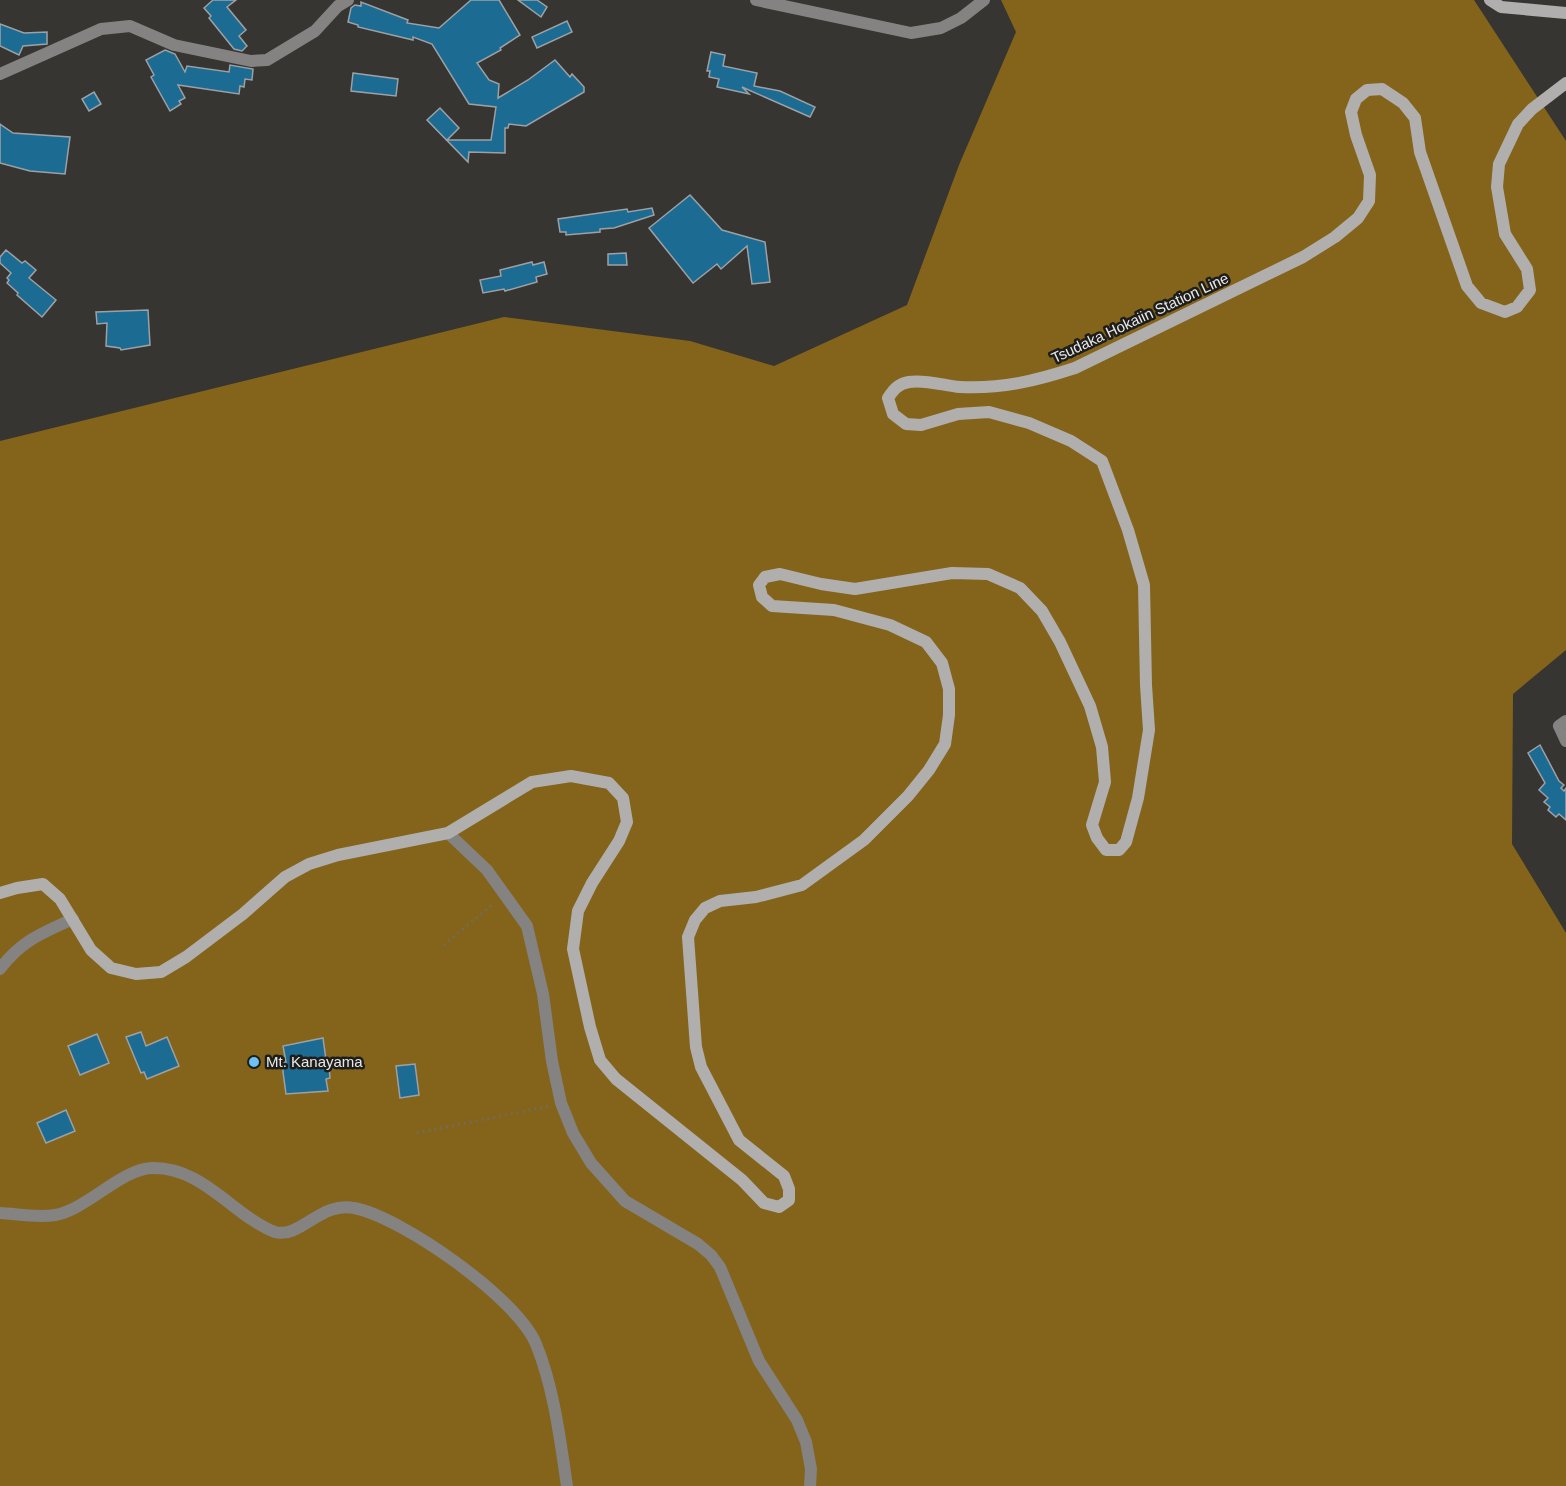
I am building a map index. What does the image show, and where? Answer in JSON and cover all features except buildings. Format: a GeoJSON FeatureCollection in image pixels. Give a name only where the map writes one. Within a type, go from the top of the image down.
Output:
{"type":"FeatureCollection","features":[{"type":"Feature","properties":{"kind":"main road"},"geometry":{"type":"LineString","coordinates":[[1490,0],[1501,7],[1566,13]]}},
{"type":"Feature","properties":{"kind":"main road","name":"Tsudaka Hokaiin Station Line"},"geometry":{"type":"LineString","coordinates":[[0,893],[43,884],[60,899],[91,950],[111,968],[136,974],[161,972],[186,957],[243,914],[285,877],[309,864],[338,855],[448,833],[532,782],[571,776],[609,783],[623,798],[627,822],[619,841],[592,883],[578,911],[573,949],[590,1027],[600,1060],[616,1079],[742,1180],[764,1203],[779,1207],[789,1200],[789,1189],[784,1176],[739,1140],[701,1067],[696,1047],[688,936],[695,920],[705,908],[720,902],[756,897],[802,885],[864,840],[908,796],[929,770],[945,744],[949,715],[949,689],[942,663],[926,642],[890,625],[834,610],[772,606],[762,597],[759,585],[765,577],[780,574],[855,589],[952,573],[988,574],[1020,588],[1042,611],[1060,642],[1090,706],[1102,747],[1105,782],[1092,825],[1097,838],[1106,850],[1119,850],[1126,842],[1138,798],[1149,730],[1144,585],[1128,530],[1101,461],[1071,441],[1029,423],[989,412],[958,414],[921,425],[906,424],[893,414],[888,398],[895,387],[910,382],[962,387],[1004,387],[1052,376],[1075,368],[1303,257],[1335,237],[1358,218],[1369,201],[1370,175],[1356,135],[1351,112],[1356,99],[1367,90],[1382,89],[1403,103],[1415,118],[1420,152],[1467,285],[1481,303],[1505,312],[1517,307],[1530,290],[1527,269],[1504,234],[1497,187],[1499,164],[1518,124],[1566,83]]}},
{"type":"Feature","properties":{"kind":"street"},"geometry":{"type":"LineString","coordinates":[[0,74],[101,29],[130,26],[174,45],[251,61],[267,60],[315,31],[338,6],[348,0]]}},
{"type":"Feature","properties":{"kind":"street"},"geometry":{"type":"LineString","coordinates":[[756,0],[911,33],[941,28],[961,18],[984,0]]}},
{"type":"Feature","properties":{"kind":"street"},"geometry":{"type":"LineString","coordinates":[[1566,721],[1559,726],[1566,741]]}},
{"type":"Feature","properties":{"kind":"street"},"geometry":{"type":"LineString","coordinates":[[448,833],[487,870],[527,926],[543,994],[552,1061],[561,1103],[573,1132],[591,1163],[625,1201],[698,1244],[720,1267],[759,1361],[797,1420],[806,1442],[811,1469],[810,1486]]}},
{"type":"Feature","properties":{"kind":"street"},"geometry":{"type":"LineString","coordinates":[[0,969],[13,952],[28,940],[73,919]]}},
{"type":"Feature","properties":{"kind":"street"},"geometry":{"type":"LineString","coordinates":[[0,1214],[54,1215],[68,1210],[133,1174],[150,1168],[169,1169],[190,1175],[245,1215],[277,1233],[289,1233],[323,1212],[338,1207],[354,1207],[377,1214],[425,1240],[479,1281],[519,1317],[536,1343],[554,1407],[567,1486]]}},
{"type":"Feature","properties":{"kind":"path"},"geometry":{"type":"LineString","coordinates":[[444,945],[505,894]]}},
{"type":"Feature","properties":{"kind":"path"},"geometry":{"type":"LineString","coordinates":[[417,1133],[561,1103]]}},
{"type":"Feature","properties":{"kind":"shaded area"},"geometry":{"type":"Polygon","coordinates":[[[1001,0],[1474,0],[1566,141],[1566,650],[1513,694],[1512,844],[1566,933],[1566,1486],[0,1486],[0,441],[504,317],[690,341],[774,366],[907,305],[959,165],[1016,32],[1001,0]]]}},
{"type":"Feature","properties":{"kind":"place","name":"Mt. Kanayama"},"geometry":{"type":"Point","coordinates":[254,1062]}}]}
